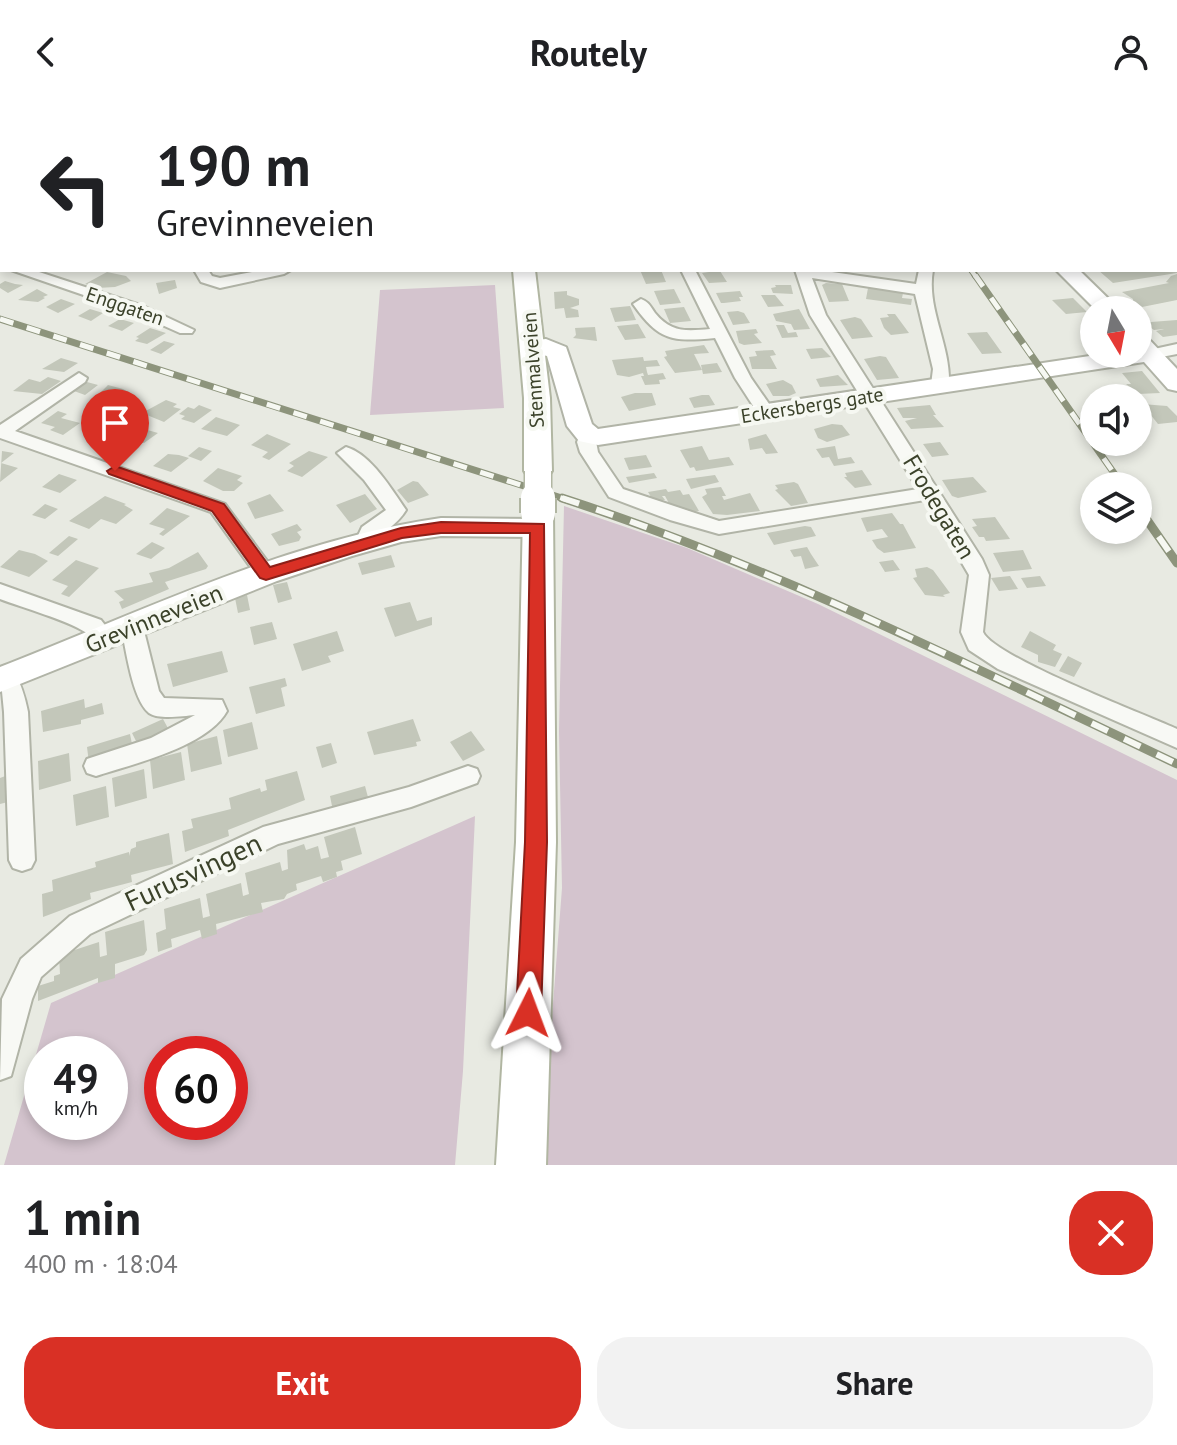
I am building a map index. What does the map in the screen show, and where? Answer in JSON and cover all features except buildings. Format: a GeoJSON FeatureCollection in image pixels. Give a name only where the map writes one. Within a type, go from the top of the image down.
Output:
{"type":"FeatureCollection","features":[{"type":"Feature","properties":{"kind":"main road","name":"Stenmalveien"},"geometry":{"type":"LineString","coordinates":[[524,272],[533,346],[538,520]]}},
{"type":"Feature","properties":{"kind":"main road"},"geometry":{"type":"LineString","coordinates":[[1069,272],[1094,296]]}},
{"type":"Feature","properties":{"kind":"main road"},"geometry":{"type":"LineString","coordinates":[[533,346],[552,348],[562,358],[580,426],[588,435]]}},
{"type":"Feature","properties":{"kind":"main road"},"geometry":{"type":"LineString","coordinates":[[1152,356],[1177,384]]}},
{"type":"Feature","properties":{"kind":"main road","name":"Eckersbergs gate"},"geometry":{"type":"LineString","coordinates":[[588,435],[606,437],[940,385],[1080,359]]}},
{"type":"Feature","properties":{"kind":"main road"},"geometry":{"type":"LineString","coordinates":[[521,1165],[536,842],[538,520]]}},
{"type":"Feature","properties":{"kind":"main road","name":"Grevinneveien"},"geometry":{"type":"LineString","coordinates":[[3,679],[266,574],[365,542],[441,527],[538,520]]}},
{"type":"Feature","properties":{"kind":"street","name":"Enggaten"},"geometry":{"type":"LineString","coordinates":[[24,272],[138,309],[186,330]]}},
{"type":"Feature","properties":{"kind":"street"},"geometry":{"type":"LineString","coordinates":[[206,276],[229,282],[275,272]]}},
{"type":"Feature","properties":{"kind":"street"},"geometry":{"type":"LineString","coordinates":[[689,272],[765,411]]}},
{"type":"Feature","properties":{"kind":"street","name":"Frodegaten"},"geometry":{"type":"LineString","coordinates":[[802,272],[818,315],[932,493],[979,575],[972,632],[977,644],[1006,663],[1177,739]]}},
{"type":"Feature","properties":{"kind":"street"},"geometry":{"type":"LineString","coordinates":[[808,272],[922,290]]}},
{"type":"Feature","properties":{"kind":"street"},"geometry":{"type":"LineString","coordinates":[[926,272],[922,290],[941,369],[940,385]]}},
{"type":"Feature","properties":{"kind":"street"},"geometry":{"type":"LineString","coordinates":[[641,304],[663,332],[677,335],[721,333]]}},
{"type":"Feature","properties":{"kind":"street"},"geometry":{"type":"LineString","coordinates":[[1152,347],[1177,349]]}},
{"type":"Feature","properties":{"kind":"street"},"geometry":{"type":"LineString","coordinates":[[0,432],[79,378]]}},
{"type":"Feature","properties":{"kind":"street"},"geometry":{"type":"LineString","coordinates":[[0,432],[218,508],[266,574]]}},
{"type":"Feature","properties":{"kind":"street"},"geometry":{"type":"LineString","coordinates":[[588,435],[586,442],[589,452],[616,493],[719,528],[932,493]]}},
{"type":"Feature","properties":{"kind":"street"},"geometry":{"type":"LineString","coordinates":[[346,453],[371,476],[396,510],[391,519],[369,532],[365,542]]}},
{"type":"Feature","properties":{"kind":"street"},"geometry":{"type":"LineString","coordinates":[[0,591],[118,633],[158,707],[214,706],[215,711],[208,719],[157,745],[96,766]]}},
{"type":"Feature","properties":{"kind":"street","name":"Grevinneveien"},"geometry":{"type":"LineString","coordinates":[[3,679],[13,692],[16,712],[22,860]]}},
{"type":"Feature","properties":{"kind":"street","name":"Furusvingen"},"geometry":{"type":"LineString","coordinates":[[0,1065],[17,999],[31,968],[80,925],[272,835],[411,797],[468,776]]}},
{"type":"Feature","properties":{"kind":"shaded area"},"geometry":{"type":"Polygon","coordinates":[[[495,285],[504,408],[370,415],[380,290],[495,285]]]}},
{"type":"Feature","properties":{"kind":"shaded area"},"geometry":{"type":"Polygon","coordinates":[[[564,506],[687,548],[818,604],[1177,780],[1177,1165],[546,1165],[546,1095],[562,888],[559,731],[564,506]]]}},
{"type":"Feature","properties":{"kind":"shaded area"},"geometry":{"type":"Polygon","coordinates":[[[475,816],[463,1071],[455,1165],[4,1165],[24,1096],[24,1140],[128,1140],[128,1036],[41,1036],[51,1003],[475,816]]]}},
{"type":"Feature","properties":{"kind":"railway"},"geometry":{"type":"LineString","coordinates":[[972,272],[976,277]]}},
{"type":"Feature","properties":{"kind":"railway"},"geometry":{"type":"LineString","coordinates":[[975,275],[1113,472]]}},
{"type":"Feature","properties":{"kind":"railway"},"geometry":{"type":"LineString","coordinates":[[0,319],[566,499]]}},
{"type":"Feature","properties":{"kind":"railway"},"geometry":{"type":"LineString","coordinates":[[562,498],[566,499]]}},
{"type":"Feature","properties":{"kind":"railway"},"geometry":{"type":"LineString","coordinates":[[566,499],[641,525],[797,587],[1177,764]]}},
{"type":"Feature","properties":{"kind":"railway"},"geometry":{"type":"LineString","coordinates":[[1152,527],[1177,563]]}},
{"type":"Feature","properties":{"kind":"route"},"geometry":{"type":"LineString","coordinates":[[115,471],[218,508],[266,574],[401,533],[441,527],[538,528],[536,842],[528,1013]]}}]}
